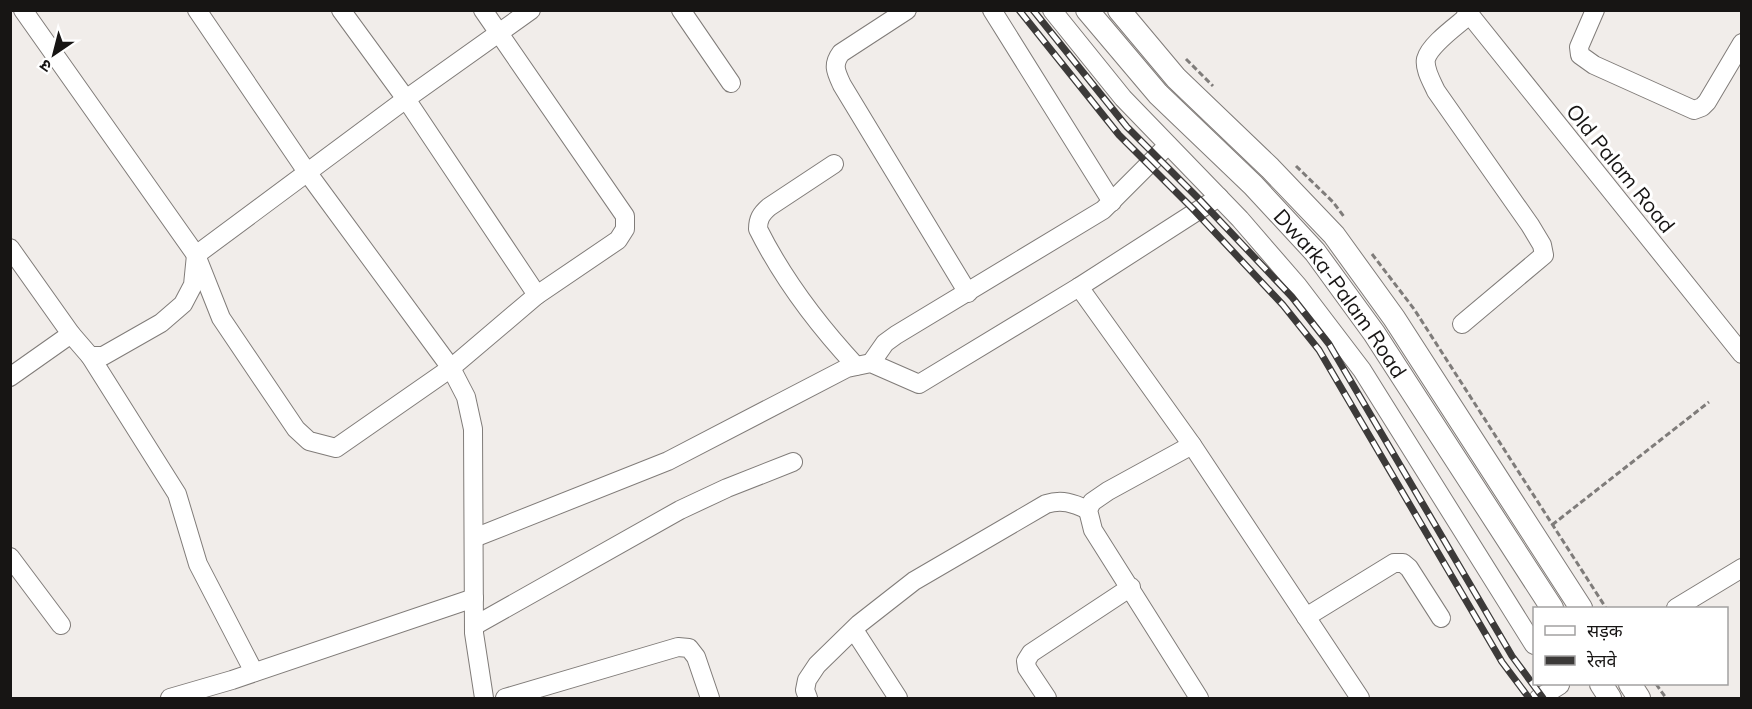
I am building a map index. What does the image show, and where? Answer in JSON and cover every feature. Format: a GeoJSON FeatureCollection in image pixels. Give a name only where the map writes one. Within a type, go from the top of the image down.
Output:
{"type":"FeatureCollection","features":[{"type":"Feature","properties":{"kind":"main road","name":"Dwarka-Palam Road"},"geometry":{"type":"LineString","coordinates":[[1087,10],[1158,94],[1253,185],[1315,252],[1374,333],[1551,607]]}},
{"type":"Feature","properties":{"kind":"main road","name":"Dwarka-Palam Road"},"geometry":{"type":"LineString","coordinates":[[1119,10],[1176,78],[1270,168],[1334,235],[1394,318],[1580,607]]}},
{"type":"Feature","properties":{"kind":"main road"},"geometry":{"type":"LineString","coordinates":[[1601,685],[1610,699]]}},
{"type":"Feature","properties":{"kind":"main road"},"geometry":{"type":"LineString","coordinates":[[1631,685],[1639,699]]}},
{"type":"Feature","properties":{"kind":"street"},"geometry":{"type":"LineString","coordinates":[[23,10],[196,255],[222,318],[296,429],[309,441],[336,448],[450,368],[537,295],[618,240],[626,229],[625,216],[483,10]]}},
{"type":"Feature","properties":{"kind":"street"},"geometry":{"type":"LineString","coordinates":[[197,10],[307,172],[450,368],[466,397],[473,429],[474,626],[484,699]]}},
{"type":"Feature","properties":{"kind":"street"},"geometry":{"type":"LineString","coordinates":[[341,10],[406,99],[537,295]]}},
{"type":"Feature","properties":{"kind":"street"},"geometry":{"type":"LineString","coordinates":[[90,356],[103,356],[161,323],[183,304],[193,285],[196,255],[406,99],[531,10]]}},
{"type":"Feature","properties":{"kind":"street"},"geometry":{"type":"LineString","coordinates":[[681,10],[731,83]]}},
{"type":"Feature","properties":{"kind":"street"},"geometry":{"type":"LineString","coordinates":[[907,10],[841,53],[836,61],[835,69],[848,95],[968,293]]}},
{"type":"Feature","properties":{"kind":"street"},"geometry":{"type":"LineString","coordinates":[[992,10],[1112,202]]}},
{"type":"Feature","properties":{"kind":"street"},"geometry":{"type":"LineString","coordinates":[[1052,10],[1123,98],[1219,197],[1298,286],[1362,370],[1533,643]]}},
{"type":"Feature","properties":{"kind":"street"},"geometry":{"type":"LineString","coordinates":[[1595,10],[1579,47],[1580,55],[1594,65],[1694,110],[1707,102],[1742,44]]}},
{"type":"Feature","properties":{"kind":"street"},"geometry":{"type":"LineString","coordinates":[[1462,324],[1544,255],[1542,245],[1530,225],[1436,91],[1429,74],[1426,60],[1434,45],[1468,13]]}},
{"type":"Feature","properties":{"kind":"street","name":"Old Palam Road"},"geometry":{"type":"LineString","coordinates":[[1468,13],[1742,354]]}},
{"type":"Feature","properties":{"kind":"street"},"geometry":{"type":"LineString","coordinates":[[474,538],[668,461],[847,368],[863,364],[896,335],[1086,221],[1112,202],[1168,145]]}},
{"type":"Feature","properties":{"kind":"street"},"geometry":{"type":"LineString","coordinates":[[834,164],[769,207],[758,220],[758,229],[802,304],[820,328],[863,364],[919,384],[1079,287],[1219,197]]}},
{"type":"Feature","properties":{"kind":"street"},"geometry":{"type":"LineString","coordinates":[[10,248],[71,334],[90,356],[177,494],[198,564],[254,672]]}},
{"type":"Feature","properties":{"kind":"street"},"geometry":{"type":"LineString","coordinates":[[1079,287],[1192,445],[1360,699]]}},
{"type":"Feature","properties":{"kind":"street"},"geometry":{"type":"LineString","coordinates":[[10,377],[71,334]]}},
{"type":"Feature","properties":{"kind":"street"},"geometry":{"type":"LineString","coordinates":[[1192,445],[1108,491],[1092,502],[1088,510],[1093,530],[1131,587],[1199,699]]}},
{"type":"Feature","properties":{"kind":"street"},"geometry":{"type":"LineString","coordinates":[[474,626],[680,510],[727,488],[793,462]]}},
{"type":"Feature","properties":{"kind":"street"},"geometry":{"type":"LineString","coordinates":[[808,699],[805,690],[807,680],[817,665],[854,630],[914,581],[1046,504],[1057,501],[1072,502],[1088,510]]}},
{"type":"Feature","properties":{"kind":"street"},"geometry":{"type":"LineString","coordinates":[[10,557],[61,625]]}},
{"type":"Feature","properties":{"kind":"street"},"geometry":{"type":"LineString","coordinates":[[1306,617],[1394,563],[1402,563],[1409,568],[1441,618]]}},
{"type":"Feature","properties":{"kind":"street"},"geometry":{"type":"LineString","coordinates":[[1679,607],[1742,568]]}},
{"type":"Feature","properties":{"kind":"street"},"geometry":{"type":"LineString","coordinates":[[1047,699],[1027,668],[1026,661],[1030,653],[1131,587]]}},
{"type":"Feature","properties":{"kind":"street"},"geometry":{"type":"LineString","coordinates":[[170,699],[474,598]]}},
{"type":"Feature","properties":{"kind":"street"},"geometry":{"type":"LineString","coordinates":[[854,630],[898,699]]}},
{"type":"Feature","properties":{"kind":"street"},"geometry":{"type":"LineString","coordinates":[[505,699],[678,647],[689,648],[696,657],[710,699]]}},
{"type":"Feature","properties":{"kind":"street"},"geometry":{"type":"LineString","coordinates":[[1539,699],[1562,689]]}},
{"type":"Feature","properties":{"kind":"path"},"geometry":{"type":"LineString","coordinates":[[1552,525],[1709,402]]}},
{"type":"Feature","properties":{"kind":"path"},"geometry":{"type":"LineString","coordinates":[[1657,685],[1666,699]]}},
{"type":"Feature","properties":{"kind":"railway"},"geometry":{"type":"LineString","coordinates":[[1019,10],[1119,135],[1193,209],[1283,305],[1319,350],[1502,662],[1529,698]]}},
{"type":"Feature","properties":{"kind":"railway"},"geometry":{"type":"LineString","coordinates":[[1033,10],[1127,127],[1292,297],[1329,344],[1512,656],[1533,684]]}},
{"type":"Feature","properties":{"kind":"railway"},"geometry":{"type":"LineString","coordinates":[[1533,685],[1543,698]]}}]}
